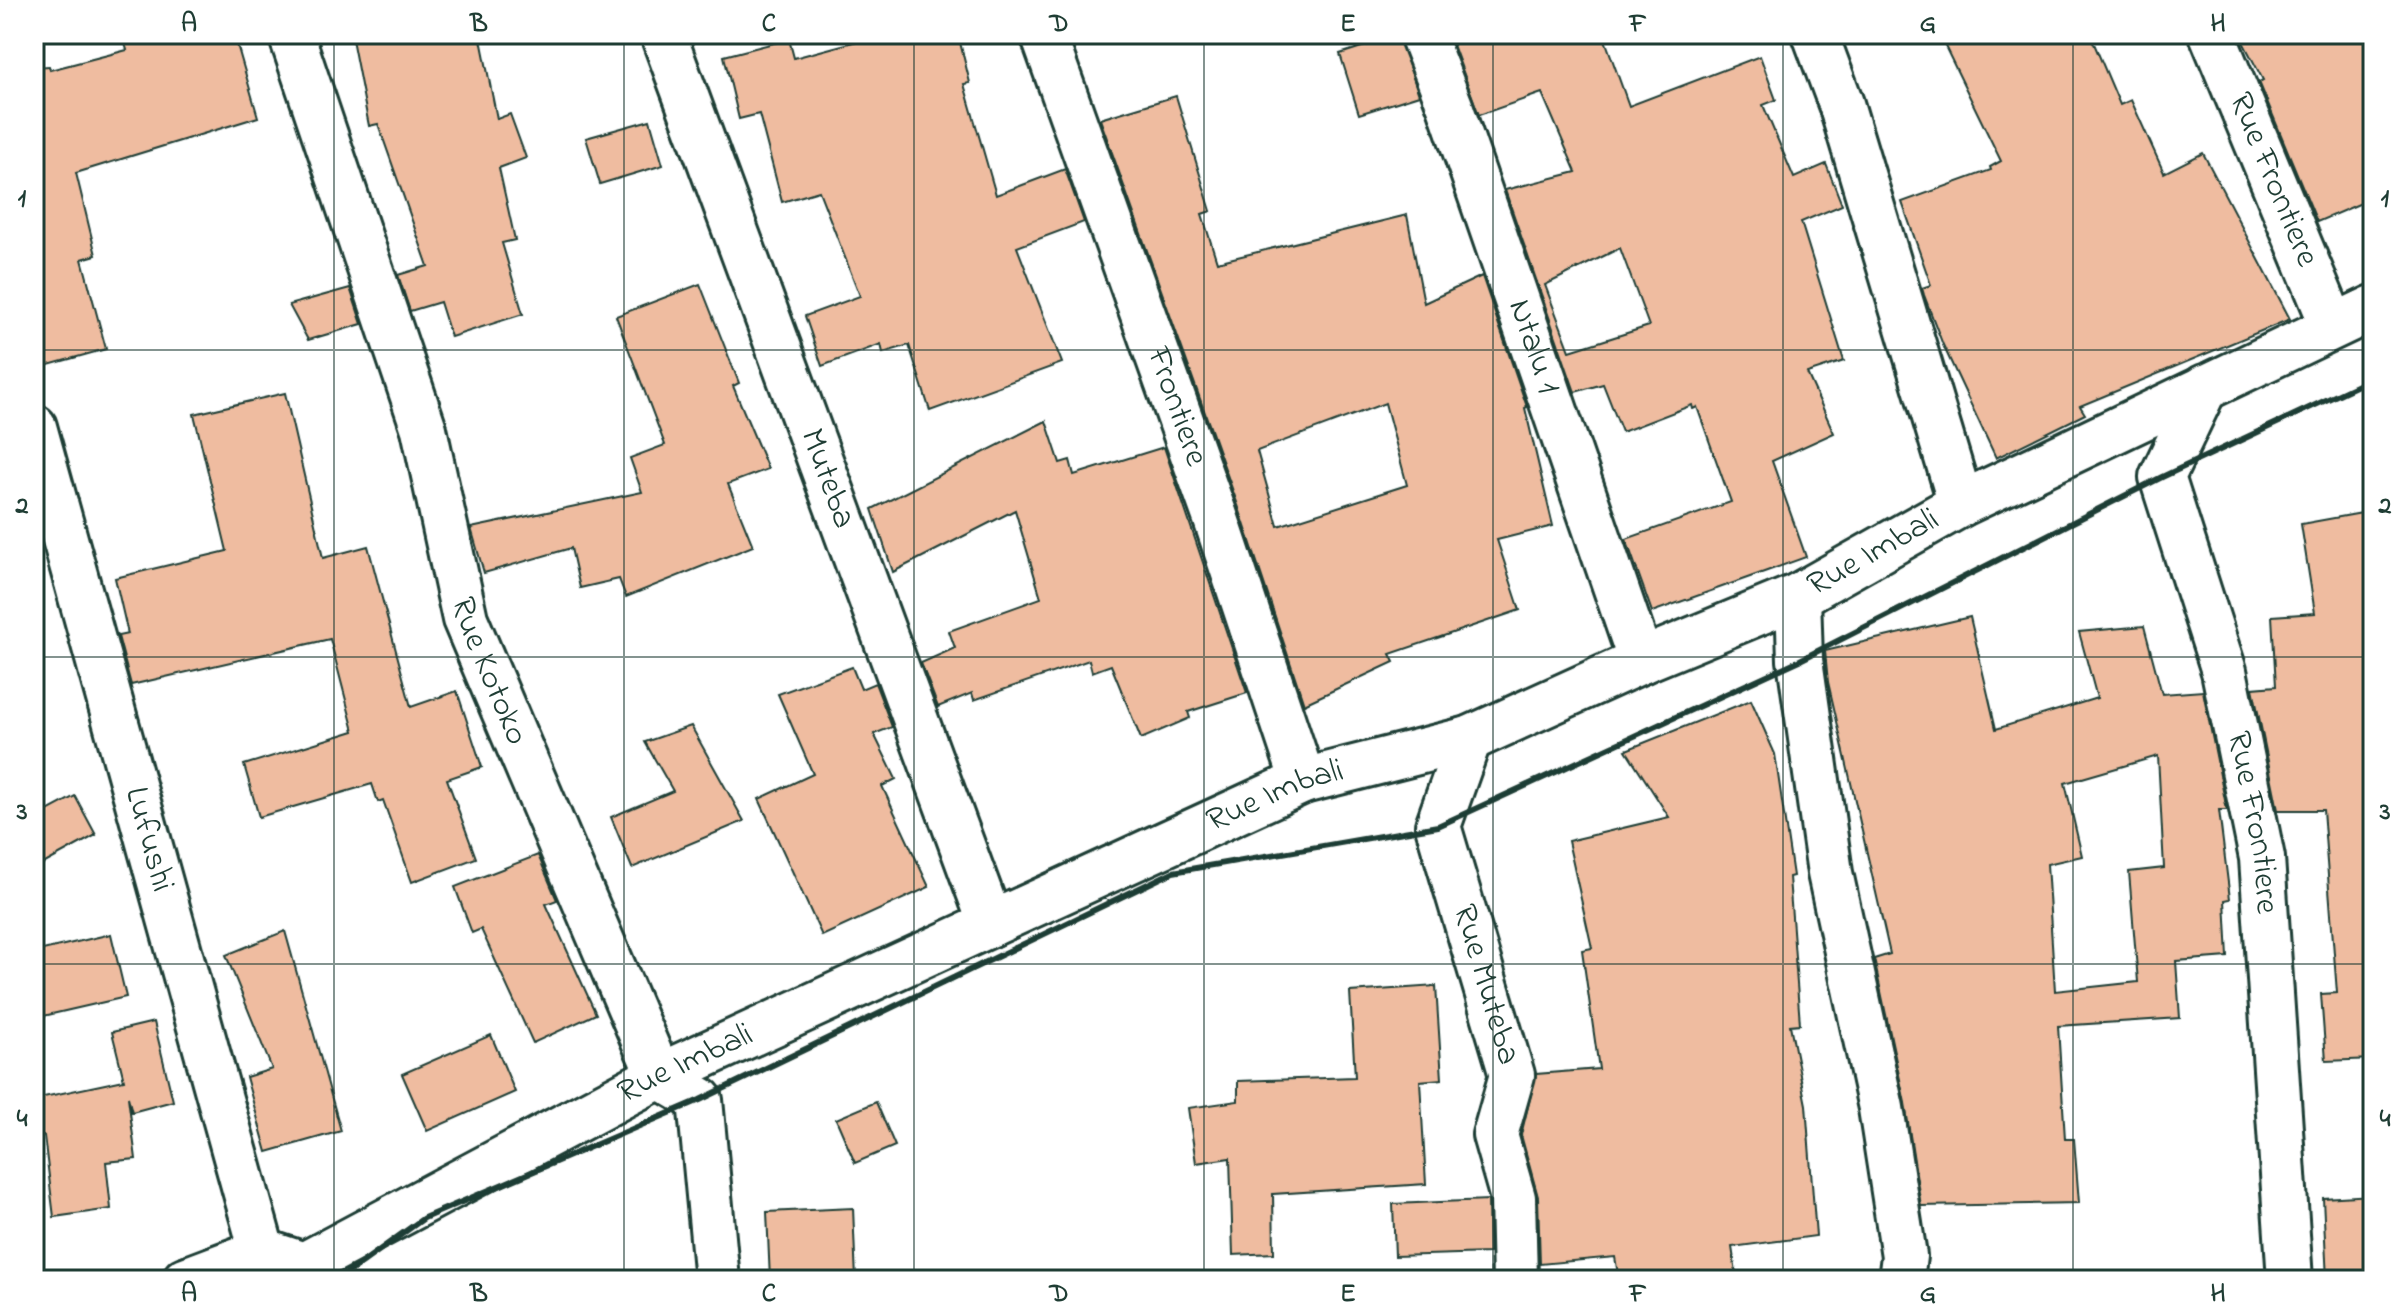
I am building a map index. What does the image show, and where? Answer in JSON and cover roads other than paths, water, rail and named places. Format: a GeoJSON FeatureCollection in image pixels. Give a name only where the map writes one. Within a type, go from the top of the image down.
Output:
{"type":"FeatureCollection","features":[{"type":"Feature","properties":{"kind":"street","name":"Rue Kotoko"},"geometry":{"type":"LineString","coordinates":[[291,34],[424,429],[465,619],[659,1076]]}},
{"type":"Feature","properties":{"kind":"street","name":"Muteba"},"geometry":{"type":"LineString","coordinates":[[663,34],[991,924]]}},
{"type":"Feature","properties":{"kind":"street","name":"Frontiere"},"geometry":{"type":"LineString","coordinates":[[1043,34],[1215,516],[1303,781]]}},
{"type":"Feature","properties":{"kind":"street","name":"Ntalu 1"},"geometry":{"type":"LineString","coordinates":[[1422,34],[1450,106],[1641,661]]}},
{"type":"Feature","properties":{"kind":"street"},"geometry":{"type":"LineString","coordinates":[[1815,34],[1841,104],[1961,504]]}},
{"type":"Feature","properties":{"kind":"street","name":"Rue Frontiere"},"geometry":{"type":"LineString","coordinates":[[2212,34],[2333,326]]}},
{"type":"Feature","properties":{"kind":"street","name":"Rue Imbali"},"geometry":{"type":"LineString","coordinates":[[262,1251],[305,1273],[659,1076],[1303,781],[1469,739],[1641,661],[1798,596],[1961,504],[2373,308]]}},
{"type":"Feature","properties":{"kind":"street","name":"Rue Frontiere"},"geometry":{"type":"LineString","coordinates":[[2205,387],[2162,477],[2224,671],[2262,858],[2290,1280]]}},
{"type":"Feature","properties":{"kind":"street","name":"Lufushi"},"geometry":{"type":"LineString","coordinates":[[34,427],[262,1251]]}},
{"type":"Feature","properties":{"kind":"street"},"geometry":{"type":"LineString","coordinates":[[1798,596],[1800,660],[1830,873],[1881,1108],[1904,1256],[1901,1280]]}},
{"type":"Feature","properties":{"kind":"street","name":"Rue Muteba"},"geometry":{"type":"LineString","coordinates":[[1469,739],[1438,826],[1512,1075],[1495,1135],[1513,1198],[1515,1280]]}},
{"type":"Feature","properties":{"kind":"street"},"geometry":{"type":"LineString","coordinates":[[659,1076],[700,1100],[717,1280]]}},
{"type":"Feature","properties":{"kind":"street"},"geometry":{"type":"LineString","coordinates":[[185,1280],[262,1251]]}},
{"type":"Feature","properties":{"kind":"railway"},"geometry":{"type":"LineString","coordinates":[[338,1280],[424,1218],[700,1100],[1173,872],[1438,826],[1800,660],[2162,477],[2373,378]]}}]}
